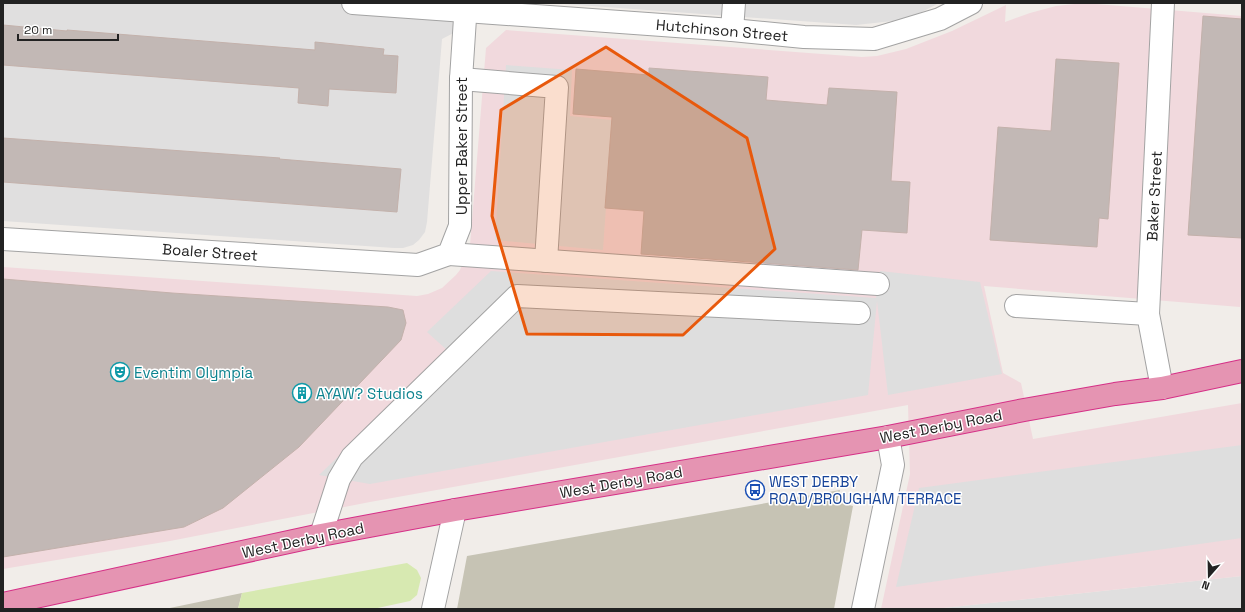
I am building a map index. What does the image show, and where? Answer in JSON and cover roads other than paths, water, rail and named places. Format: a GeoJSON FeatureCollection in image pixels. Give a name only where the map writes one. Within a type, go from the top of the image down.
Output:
{"type":"FeatureCollection","features":[{"type":"Feature","properties":{"kind":"highway","name":"West Derby Road"},"geometry":{"type":"LineString","coordinates":[[3,604],[321,535],[455,510],[888,437],[1024,410],[1115,394],[1162,388],[1242,371]]}},
{"type":"Feature","properties":{"kind":"street","name":"Hutchinson Street"},"geometry":{"type":"LineString","coordinates":[[353,3],[466,7],[804,37],[874,39],[940,19],[971,3]]}},
{"type":"Feature","properties":{"kind":"street"},"geometry":{"type":"LineString","coordinates":[[732,30],[734,3]]}},
{"type":"Feature","properties":{"kind":"street","name":"Baker Street"},"geometry":{"type":"LineString","coordinates":[[1162,388],[1148,314],[1163,3]]}},
{"type":"Feature","properties":{"kind":"street","name":"Upper Baker Street"},"geometry":{"type":"LineString","coordinates":[[449,254],[460,226],[461,79],[466,7]]}},
{"type":"Feature","properties":{"kind":"street"},"geometry":{"type":"LineString","coordinates":[[461,79],[557,87],[546,261]]}},
{"type":"Feature","properties":{"kind":"street","name":"Boaler Street"},"geometry":{"type":"LineString","coordinates":[[3,239],[418,265],[449,254]]}},
{"type":"Feature","properties":{"kind":"street"},"geometry":{"type":"LineString","coordinates":[[449,254],[878,284]]}},
{"type":"Feature","properties":{"kind":"street"},"geometry":{"type":"LineString","coordinates":[[321,535],[339,479],[352,456],[517,296],[859,313]]}},
{"type":"Feature","properties":{"kind":"street"},"geometry":{"type":"LineString","coordinates":[[1016,306],[1148,314]]}},
{"type":"Feature","properties":{"kind":"street"},"geometry":{"type":"LineString","coordinates":[[863,609],[893,465],[888,437]]}},
{"type":"Feature","properties":{"kind":"street"},"geometry":{"type":"LineString","coordinates":[[433,609],[455,510]]}},
{"type":"Feature","properties":{"kind":"place","name":"Eventim Olympia"},"geometry":{"type":"Point","coordinates":[120,372]}},
{"type":"Feature","properties":{"kind":"place","name":"AYAW? Studios"},"geometry":{"type":"Point","coordinates":[302,393]}},
{"type":"Feature","properties":{"kind":"place","name":"WEST DERBY ROAD/BROUGHAM TERRACE"},"geometry":{"type":"Point","coordinates":[755,490]}}]}
